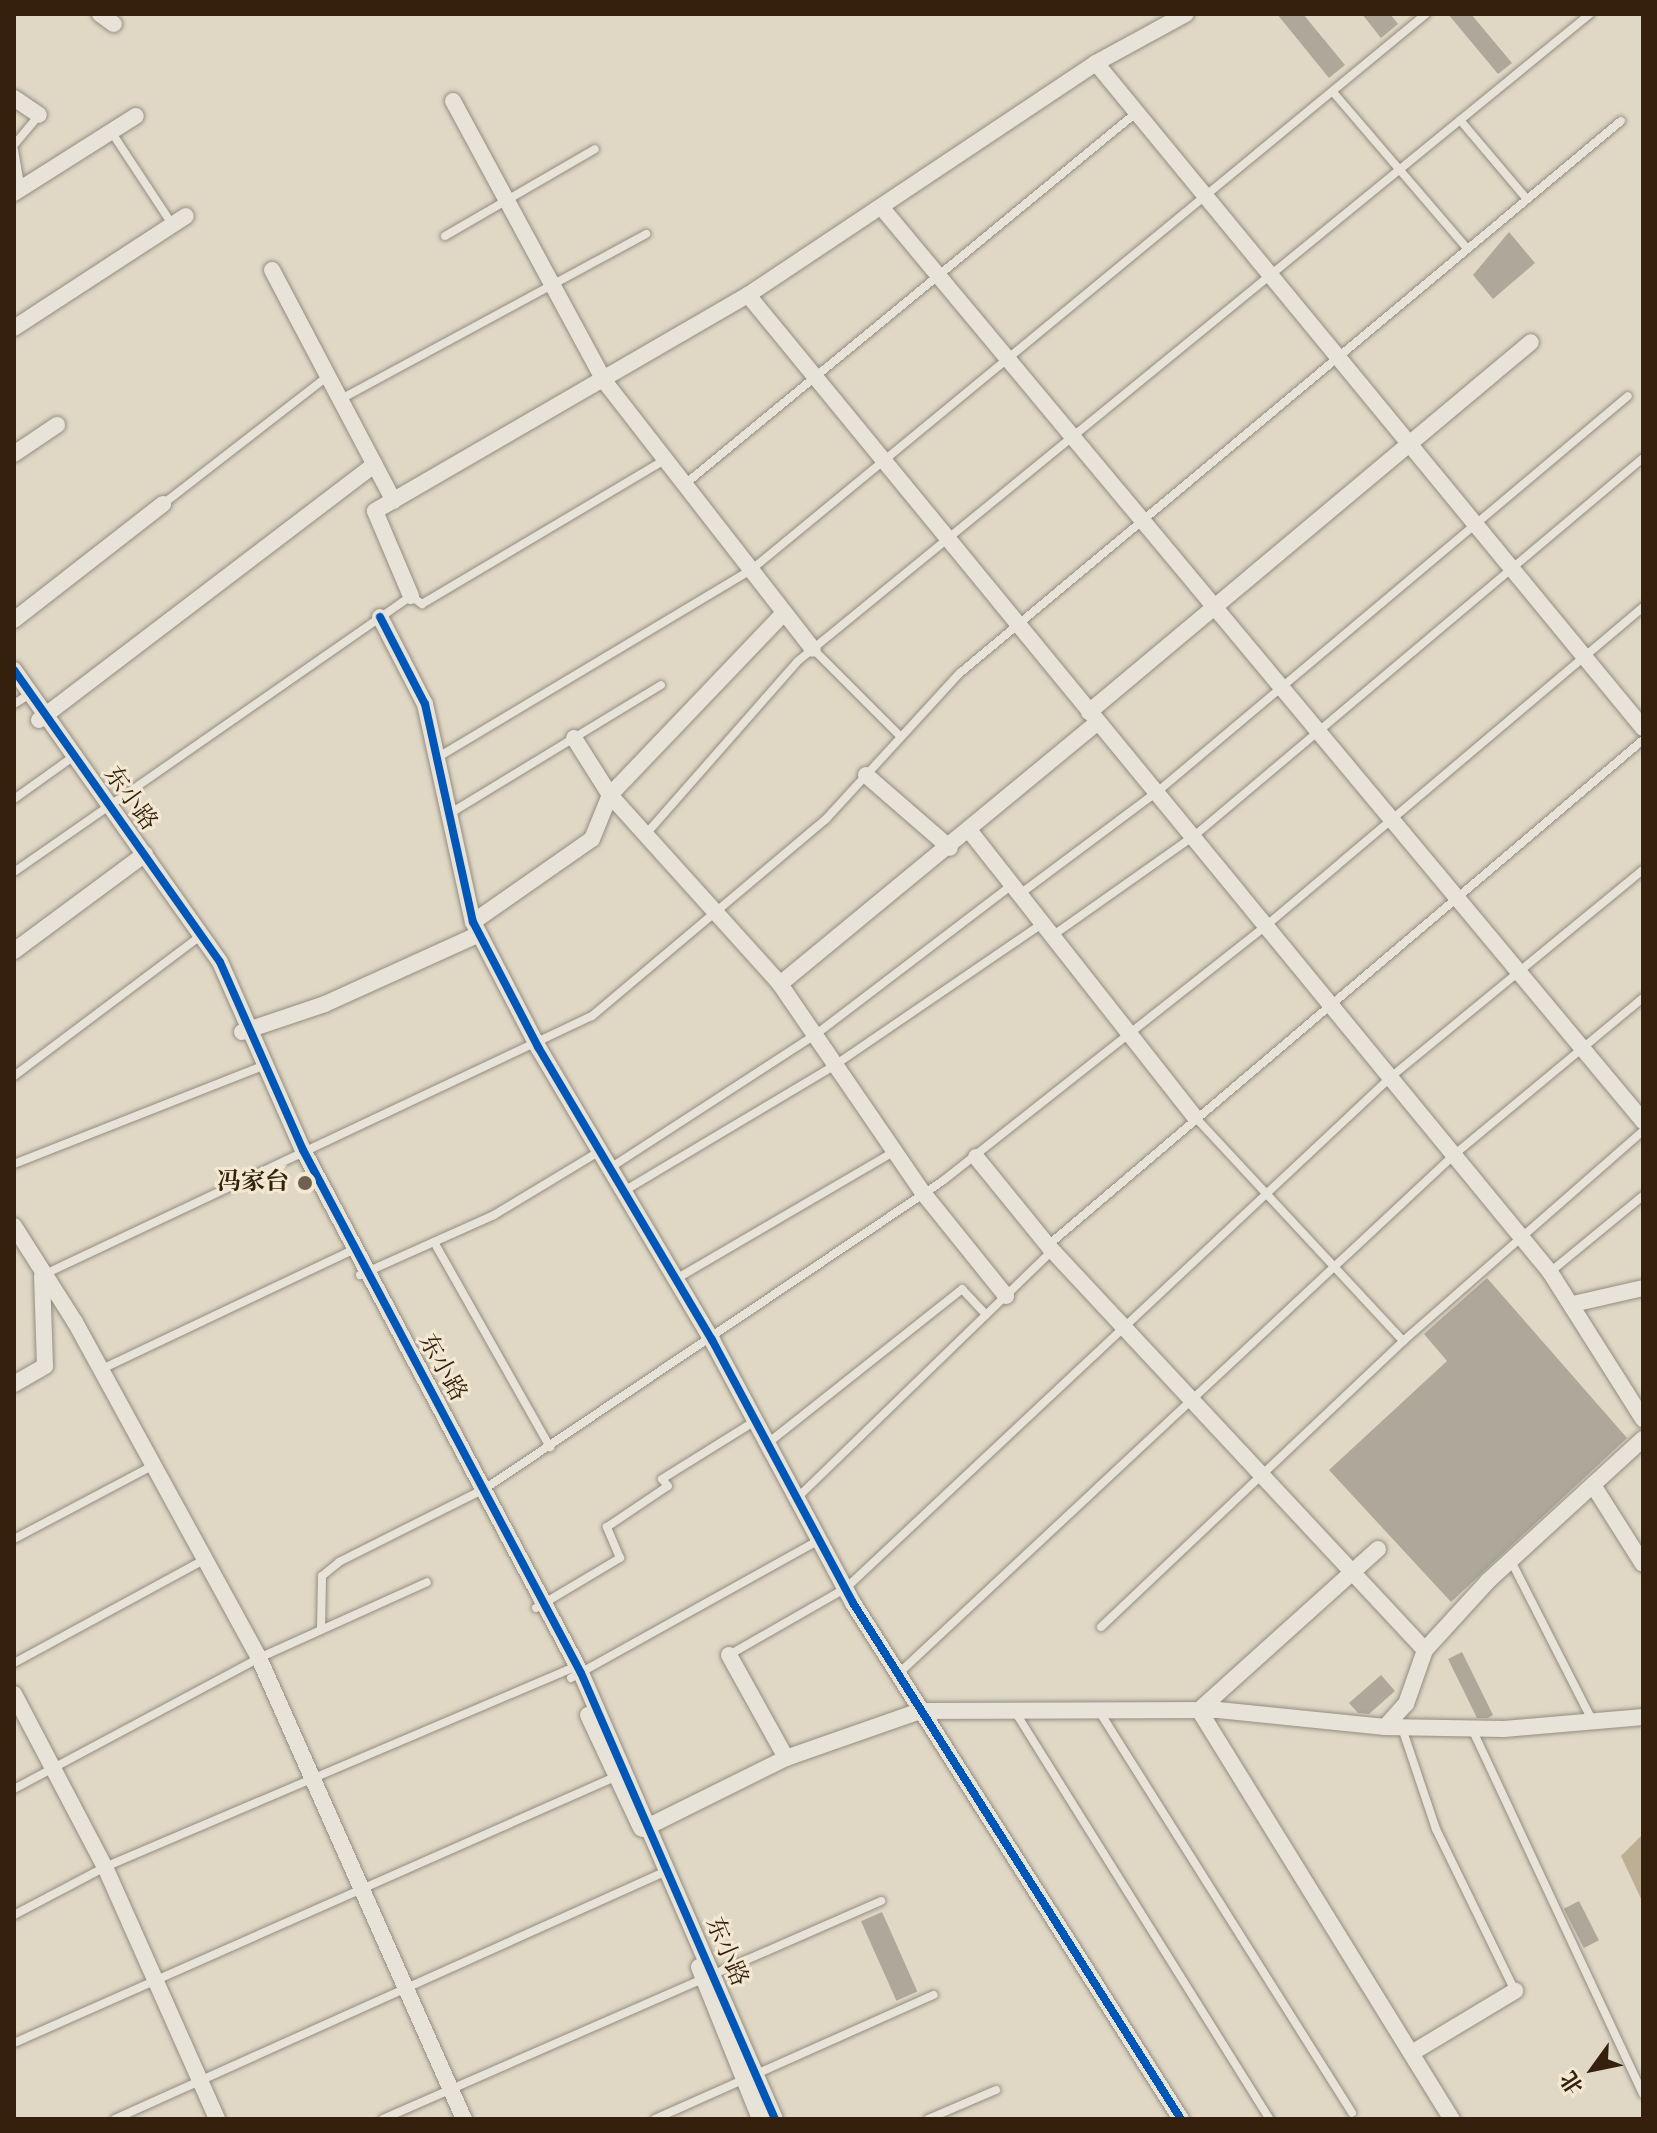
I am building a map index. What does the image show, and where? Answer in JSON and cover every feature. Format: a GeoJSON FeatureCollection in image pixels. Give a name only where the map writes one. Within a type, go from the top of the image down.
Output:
{"type":"FeatureCollection","features":[{"type":"Feature","properties":{"kind":"street"},"geometry":{"type":"LineString","coordinates":[[411,596],[375,511],[605,382],[748,295],[1096,63],[1186,14]]}},
{"type":"Feature","properties":{"kind":"street"},"geometry":{"type":"LineString","coordinates":[[1096,63],[1410,439],[1643,728]]}},
{"type":"Feature","properties":{"kind":"street"},"geometry":{"type":"LineString","coordinates":[[14,98],[39,115]]}},
{"type":"Feature","properties":{"kind":"street"},"geometry":{"type":"LineString","coordinates":[[453,101],[504,202],[605,382],[813,649]]}},
{"type":"Feature","properties":{"kind":"street"},"geometry":{"type":"LineString","coordinates":[[18,190],[136,116]]}},
{"type":"Feature","properties":{"kind":"street"},"geometry":{"type":"LineString","coordinates":[[882,208],[1643,1121]]}},
{"type":"Feature","properties":{"kind":"street"},"geometry":{"type":"LineString","coordinates":[[14,328],[179,220]]}},
{"type":"Feature","properties":{"kind":"street"},"geometry":{"type":"LineString","coordinates":[[272,270],[394,501]]}},
{"type":"Feature","properties":{"kind":"street"},"geometry":{"type":"LineString","coordinates":[[748,295],[1330,999],[1550,1272],[1643,1419]]}},
{"type":"Feature","properties":{"kind":"street"},"geometry":{"type":"LineString","coordinates":[[780,984],[950,848],[1094,717],[1211,603],[1531,342]]}},
{"type":"Feature","properties":{"kind":"street"},"geometry":{"type":"LineString","coordinates":[[14,454],[57,425]]}},
{"type":"Feature","properties":{"kind":"street"},"geometry":{"type":"LineString","coordinates":[[42,718],[375,464]]}},
{"type":"Feature","properties":{"kind":"street"},"geometry":{"type":"LineString","coordinates":[[14,620],[163,504]]}},
{"type":"Feature","properties":{"kind":"street"},"geometry":{"type":"LineString","coordinates":[[245,1031],[325,1004],[476,928],[592,839],[610,795],[784,613]]}},
{"type":"Feature","properties":{"kind":"street"},"geometry":{"type":"LineString","coordinates":[[380,617],[425,704],[445,816],[476,928],[538,1047],[712,1340],[846,1588],[897,1675],[1181,2119]]}},
{"type":"Feature","properties":{"kind":"street","name":"东小路"},"geometry":{"type":"LineString","coordinates":[[14,670],[20,695],[42,718],[200,938],[300,1151],[482,1491],[574,1672],[646,1827],[708,1974],[749,2076],[760,2119]]}},
{"type":"Feature","properties":{"kind":"street"},"geometry":{"type":"LineString","coordinates":[[574,738],[610,795],[780,984],[924,1194],[1006,1296]]}},
{"type":"Feature","properties":{"kind":"street"},"geometry":{"type":"LineString","coordinates":[[866,775],[950,848]]}},
{"type":"Feature","properties":{"kind":"street"},"geometry":{"type":"LineString","coordinates":[[969,830],[1195,1117]]}},
{"type":"Feature","properties":{"kind":"street"},"geometry":{"type":"LineString","coordinates":[[14,951],[141,856]]}},
{"type":"Feature","properties":{"kind":"street"},"geometry":{"type":"LineString","coordinates":[[976,1157],[1050,1248],[1425,1650]]}},
{"type":"Feature","properties":{"kind":"street"},"geometry":{"type":"LineString","coordinates":[[14,1226],[100,1370],[150,1467],[259,1658],[464,2119]]}},
{"type":"Feature","properties":{"kind":"street"},"geometry":{"type":"LineString","coordinates":[[14,1384],[45,1366],[42,1275]]}},
{"type":"Feature","properties":{"kind":"street"},"geometry":{"type":"LineString","coordinates":[[1573,1304],[1643,1288]]}},
{"type":"Feature","properties":{"kind":"street"},"geometry":{"type":"LineString","coordinates":[[1385,1727],[1406,1704],[1425,1650],[1510,1561],[1643,1439]]}},
{"type":"Feature","properties":{"kind":"street"},"geometry":{"type":"LineString","coordinates":[[1593,1485],[1643,1564]]}},
{"type":"Feature","properties":{"kind":"street"},"geometry":{"type":"LineString","coordinates":[[1199,1710],[1378,1549]]}},
{"type":"Feature","properties":{"kind":"street"},"geometry":{"type":"LineString","coordinates":[[729,1655],[786,1758]]}},
{"type":"Feature","properties":{"kind":"street"},"geometry":{"type":"LineString","coordinates":[[14,1694],[105,1867],[217,2119]]}},
{"type":"Feature","properties":{"kind":"street"},"geometry":{"type":"LineString","coordinates":[[646,1827],[786,1758],[920,1711],[1012,1707],[1199,1710],[1403,1731],[1643,1717]]}},
{"type":"Feature","properties":{"kind":"street"},"geometry":{"type":"LineString","coordinates":[[1199,1710],[1415,2051],[1452,2119]]}},
{"type":"Feature","properties":{"kind":"street","name":"东小路"},"geometry":{"type":"LineString","coordinates":[[646,1827],[660,1874],[708,1974]]}},
{"type":"Feature","properties":{"kind":"street"},"geometry":{"type":"LineString","coordinates":[[1415,2051],[1515,1991]]}},
{"type":"Feature","properties":{"kind":"street","name":"东小路"},"geometry":{"type":"LineString","coordinates":[[749,2076],[775,2119]]}},
{"type":"Feature","properties":{"kind":"lane"},"geometry":{"type":"LineString","coordinates":[[435,759],[751,570],[1426,14]]}},
{"type":"Feature","properties":{"kind":"lane"},"geometry":{"type":"LineString","coordinates":[[646,834],[813,649],[1074,439],[1590,14]]}},
{"type":"Feature","properties":{"kind":"lane"},"geometry":{"type":"LineString","coordinates":[[1333,92],[1466,247]]}},
{"type":"Feature","properties":{"kind":"lane"},"geometry":{"type":"LineString","coordinates":[[684,485],[817,380],[1137,112]]}},
{"type":"Feature","properties":{"kind":"lane"},"geometry":{"type":"LineString","coordinates":[[18,190],[14,148],[39,115]]}},
{"type":"Feature","properties":{"kind":"lane"},"geometry":{"type":"LineString","coordinates":[[1460,120],[1526,198]]}},
{"type":"Feature","properties":{"kind":"lane"},"geometry":{"type":"LineString","coordinates":[[42,1275],[300,1151],[538,1047],[592,1016],[718,913],[866,775],[1017,624],[1140,518],[1621,121]]}},
{"type":"Feature","properties":{"kind":"lane"},"geometry":{"type":"LineString","coordinates":[[112,133],[179,220]]}},
{"type":"Feature","properties":{"kind":"lane"},"geometry":{"type":"LineString","coordinates":[[445,236],[595,149]]}},
{"type":"Feature","properties":{"kind":"lane"},"geometry":{"type":"LineString","coordinates":[[341,399],[646,234]]}},
{"type":"Feature","properties":{"kind":"lane"},"geometry":{"type":"LineString","coordinates":[[163,504],[328,376]]}},
{"type":"Feature","properties":{"kind":"lane"},"geometry":{"type":"LineString","coordinates":[[610,1168],[815,1035],[1157,792],[1628,396]]}},
{"type":"Feature","properties":{"kind":"lane"},"geometry":{"type":"LineString","coordinates":[[624,1192],[835,1065],[1194,836],[1643,458]]}},
{"type":"Feature","properties":{"kind":"lane"},"geometry":{"type":"LineString","coordinates":[[14,872],[411,596],[422,604],[665,460]]}},
{"type":"Feature","properties":{"kind":"lane"},"geometry":{"type":"LineString","coordinates":[[321,1629],[322,1576],[482,1491],[712,1340],[976,1157],[1268,924],[1643,607]]}},
{"type":"Feature","properties":{"kind":"lane"},"geometry":{"type":"LineString","coordinates":[[813,649],[901,737]]}},
{"type":"Feature","properties":{"kind":"lane"},"geometry":{"type":"LineString","coordinates":[[445,816],[661,685]]}},
{"type":"Feature","properties":{"kind":"lane"},"geometry":{"type":"LineString","coordinates":[[797,1498],[1006,1296],[1050,1248],[1195,1117],[1453,895],[1643,740]]}},
{"type":"Feature","properties":{"kind":"lane"},"geometry":{"type":"LineString","coordinates":[[14,799],[70,758]]}},
{"type":"Feature","properties":{"kind":"lane"},"geometry":{"type":"LineString","coordinates":[[729,1655],[846,1588],[1392,1076],[1520,975],[1643,870]]}},
{"type":"Feature","properties":{"kind":"lane"},"geometry":{"type":"LineString","coordinates":[[14,1076],[200,938]]}},
{"type":"Feature","properties":{"kind":"lane"},"geometry":{"type":"LineString","coordinates":[[897,1675],[1455,1154],[1643,998]]}},
{"type":"Feature","properties":{"kind":"lane"},"geometry":{"type":"LineString","coordinates":[[14,1164],[261,1066]]}},
{"type":"Feature","properties":{"kind":"lane"},"geometry":{"type":"LineString","coordinates":[[1195,1117],[1403,1341]]}},
{"type":"Feature","properties":{"kind":"lane"},"geometry":{"type":"LineString","coordinates":[[1101,1627],[1403,1341],[1643,1131]]}},
{"type":"Feature","properties":{"kind":"lane"},"geometry":{"type":"LineString","coordinates":[[364,1274],[434,1242],[600,1151]]}},
{"type":"Feature","properties":{"kind":"lane"},"geometry":{"type":"LineString","coordinates":[[676,1279],[895,1151]]}},
{"type":"Feature","properties":{"kind":"lane"},"geometry":{"type":"LineString","coordinates":[[1550,1272],[1643,1196]]}},
{"type":"Feature","properties":{"kind":"lane"},"geometry":{"type":"LineString","coordinates":[[434,1242],[550,1447]]}},
{"type":"Feature","properties":{"kind":"lane"},"geometry":{"type":"LineString","coordinates":[[100,1370],[351,1251]]}},
{"type":"Feature","properties":{"kind":"lane"},"geometry":{"type":"LineString","coordinates":[[768,1444],[962,1289],[986,1315]]}},
{"type":"Feature","properties":{"kind":"lane"},"geometry":{"type":"LineString","coordinates":[[540,1605],[620,1558],[607,1527],[668,1486],[662,1479],[755,1421]]}},
{"type":"Feature","properties":{"kind":"lane"},"geometry":{"type":"LineString","coordinates":[[14,1539],[150,1467]]}},
{"type":"Feature","properties":{"kind":"lane"},"geometry":{"type":"LineString","coordinates":[[14,1915],[105,1867],[574,1672],[819,1539]]}},
{"type":"Feature","properties":{"kind":"lane"},"geometry":{"type":"LineString","coordinates":[[14,1663],[202,1561]]}},
{"type":"Feature","properties":{"kind":"lane"},"geometry":{"type":"LineString","coordinates":[[1510,1561],[1592,1721]]}},
{"type":"Feature","properties":{"kind":"lane"},"geometry":{"type":"LineString","coordinates":[[14,1789],[259,1658],[427,1582]]}},
{"type":"Feature","properties":{"kind":"lane"},"geometry":{"type":"LineString","coordinates":[[1012,1707],[1270,2119]]}},
{"type":"Feature","properties":{"kind":"lane"},"geometry":{"type":"LineString","coordinates":[[1097,1708],[1352,2113]]}},
{"type":"Feature","properties":{"kind":"lane"},"geometry":{"type":"LineString","coordinates":[[1472,1729],[1643,2094]]}},
{"type":"Feature","properties":{"kind":"lane"},"geometry":{"type":"LineString","coordinates":[[1403,1731],[1436,1829],[1515,1991]]}},
{"type":"Feature","properties":{"kind":"lane"},"geometry":{"type":"LineString","coordinates":[[14,2043],[362,1884],[621,1773]]}},
{"type":"Feature","properties":{"kind":"lane"},"geometry":{"type":"LineString","coordinates":[[115,2119],[408,1991],[660,1874]]}},
{"type":"Feature","properties":{"kind":"lane"},"geometry":{"type":"LineString","coordinates":[[383,2119],[708,1974],[881,1901]]}},
{"type":"Feature","properties":{"kind":"lane"},"geometry":{"type":"LineString","coordinates":[[655,2119],[934,1995]]}},
{"type":"Feature","properties":{"kind":"lane"},"geometry":{"type":"LineString","coordinates":[[928,2119],[996,2090]]}},
{"type":"Feature","properties":{"kind":"shaded area"},"geometry":{"type":"Polygon","coordinates":[[[1643,1834],[1643,1903],[1621,1856],[1643,1834]]]}},
{"type":"Feature","properties":{"kind":"building"},"geometry":{"type":"Polygon","coordinates":[[[1277,14],[1303,14],[1345,65],[1329,78],[1277,14]]]}},
{"type":"Feature","properties":{"kind":"building"},"geometry":{"type":"Polygon","coordinates":[[[1362,14],[1390,14],[1398,24],[1381,38],[1362,14]]]}},
{"type":"Feature","properties":{"kind":"building"},"geometry":{"type":"Polygon","coordinates":[[[1448,14],[1471,14],[1512,63],[1498,74],[1448,14]]]}},
{"type":"Feature","properties":{"kind":"building"},"geometry":{"type":"Polygon","coordinates":[[[1509,232],[1535,263],[1493,299],[1473,275],[1509,232]]]}},
{"type":"Feature","properties":{"kind":"building"},"geometry":{"type":"Polygon","coordinates":[[[1487,1278],[1627,1438],[1451,1602],[1329,1470],[1447,1361],[1424,1334],[1487,1278]]]}},
{"type":"Feature","properties":{"kind":"building"},"geometry":{"type":"Polygon","coordinates":[[[1462,1652],[1493,1715],[1488,1718],[1477,1718],[1448,1659],[1462,1652]]]}},
{"type":"Feature","properties":{"kind":"building"},"geometry":{"type":"Polygon","coordinates":[[[1381,1675],[1395,1691],[1369,1714],[1358,1713],[1349,1703],[1381,1675]]]}},
{"type":"Feature","properties":{"kind":"building"},"geometry":{"type":"Polygon","coordinates":[[[1579,1901],[1599,1940],[1584,1948],[1564,1909],[1579,1901]]]}},
{"type":"Feature","properties":{"kind":"building"},"geometry":{"type":"Polygon","coordinates":[[[882,1912],[917,1991],[896,2001],[861,1921],[882,1912]]]}},
{"type":"Feature","properties":{"kind":"cycle path"},"geometry":{"type":"LineString","coordinates":[[380,617],[425,704],[473,922],[538,1047],[712,1340],[853,1603],[1181,2119]]}},
{"type":"Feature","properties":{"kind":"cycle path"},"geometry":{"type":"LineString","coordinates":[[14,670],[220,962],[303,1150],[581,1673],[775,2119]]}},
{"type":"Feature","properties":{"kind":"place","name":"冯家台"},"geometry":{"type":"Point","coordinates":[305,1183]}}]}
